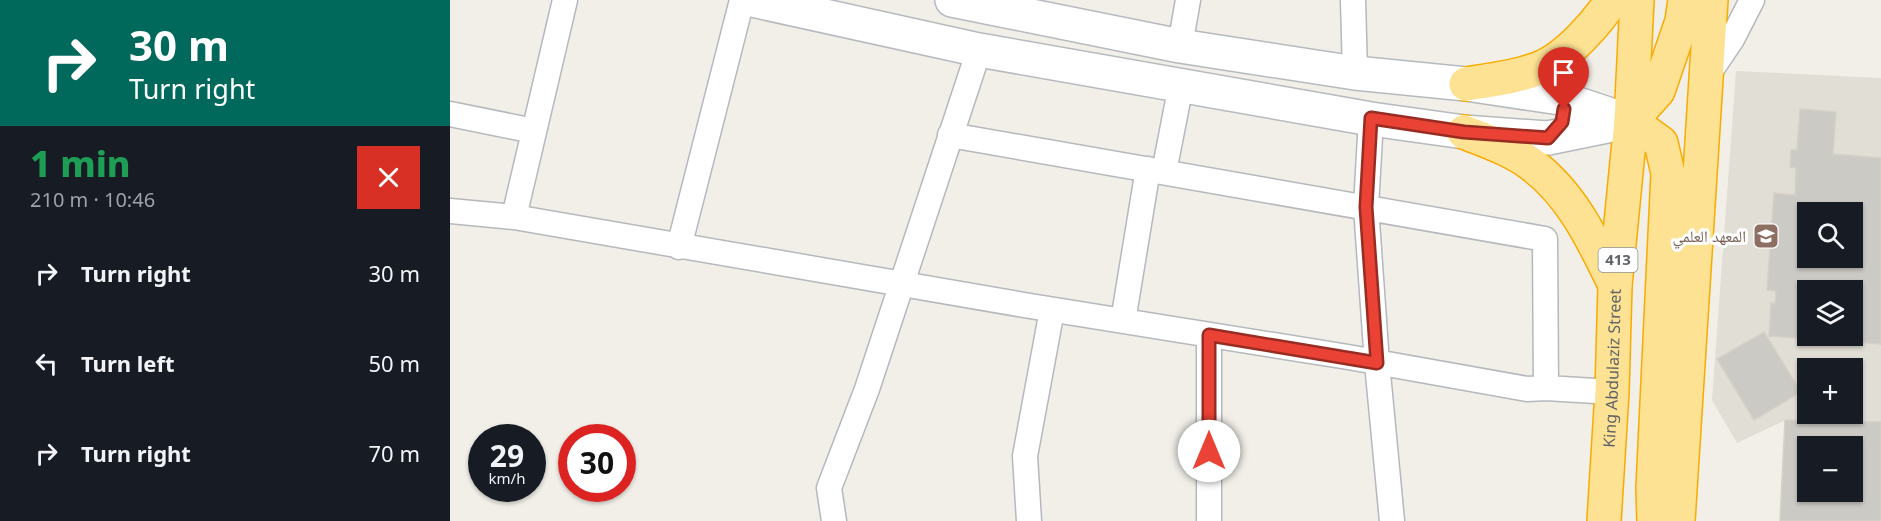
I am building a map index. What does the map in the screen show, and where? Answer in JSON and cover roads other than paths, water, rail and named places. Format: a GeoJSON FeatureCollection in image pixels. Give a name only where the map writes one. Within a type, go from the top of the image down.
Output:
{"type":"FeatureCollection","features":[{"type":"Feature","properties":{"kind":"highway"},"geometry":{"type":"LineString","coordinates":[[1466,84],[1542,68],[1585,34],[1612,0]]}},
{"type":"Feature","properties":{"kind":"highway","name":"King Abdulaziz Street"},"geometry":{"type":"LineString","coordinates":[[1604,521],[1612,392],[1615,285],[1631,122],[1636,0]]}},
{"type":"Feature","properties":{"kind":"highway"},"geometry":{"type":"LineString","coordinates":[[1654,521],[1653,488],[1668,173],[1661,143],[1631,122],[1658,91],[1682,21],[1685,0]]}},
{"type":"Feature","properties":{"kind":"highway"},"geometry":{"type":"LineString","coordinates":[[1678,521],[1711,0]]}},
{"type":"Feature","properties":{"kind":"highway"},"geometry":{"type":"LineString","coordinates":[[1464,132],[1507,150],[1530,163],[1559,188],[1586,226],[1615,285]]}},
{"type":"Feature","properties":{"kind":"highway"},"geometry":{"type":"LineString","coordinates":[[1623,216],[1646,213],[1656,223],[1664,255]]}},
{"type":"Feature","properties":{"kind":"street"},"geometry":{"type":"LineString","coordinates":[[514,217],[565,0]]}},
{"type":"Feature","properties":{"kind":"street"},"geometry":{"type":"LineString","coordinates":[[679,247],[742,0]]}},
{"type":"Feature","properties":{"kind":"street"},"geometry":{"type":"LineString","coordinates":[[752,0],[979,50],[1464,132],[1548,138],[1631,122]]}},
{"type":"Feature","properties":{"kind":"street"},"geometry":{"type":"LineString","coordinates":[[1180,46],[1188,0]]}},
{"type":"Feature","properties":{"kind":"street"},"geometry":{"type":"LineString","coordinates":[[1353,0],[1355,73]]}},
{"type":"Feature","properties":{"kind":"street"},"geometry":{"type":"LineString","coordinates":[[1707,76],[1732,39],[1752,0]]}},
{"type":"Feature","properties":{"kind":"street"},"geometry":{"type":"LineString","coordinates":[[971,2],[1180,46],[1355,73],[1466,84],[1560,98],[1631,122]]}},
{"type":"Feature","properties":{"kind":"street"},"geometry":{"type":"LineString","coordinates":[[834,521],[829,488],[867,389],[979,50]]}},
{"type":"Feature","properties":{"kind":"street"},"geometry":{"type":"LineString","coordinates":[[1123,321],[1156,171],[1181,85]]}},
{"type":"Feature","properties":{"kind":"street"},"geometry":{"type":"LineString","coordinates":[[1548,138],[1562,122],[1564,109],[1560,98]]}},
{"type":"Feature","properties":{"kind":"street"},"geometry":{"type":"LineString","coordinates":[[450,114],[534,131]]}},
{"type":"Feature","properties":{"kind":"street"},"geometry":{"type":"LineString","coordinates":[[1371,118],[1366,207],[1377,363],[1392,521]]}},
{"type":"Feature","properties":{"kind":"street"},"geometry":{"type":"LineString","coordinates":[[951,135],[1545,238],[1546,388]]}},
{"type":"Feature","properties":{"kind":"street"},"geometry":{"type":"LineString","coordinates":[[450,211],[514,217],[679,247],[1527,389],[1612,392]]}},
{"type":"Feature","properties":{"kind":"street"},"geometry":{"type":"LineString","coordinates":[[1029,521],[1025,456],[1052,310]]}},
{"type":"Feature","properties":{"kind":"street"},"geometry":{"type":"LineString","coordinates":[[1209,335],[1209,521]]}},
{"type":"Feature","properties":{"kind":"place","name":"المعهد العلمي"},"geometry":{"type":"Point","coordinates":[1766,236]}}]}
